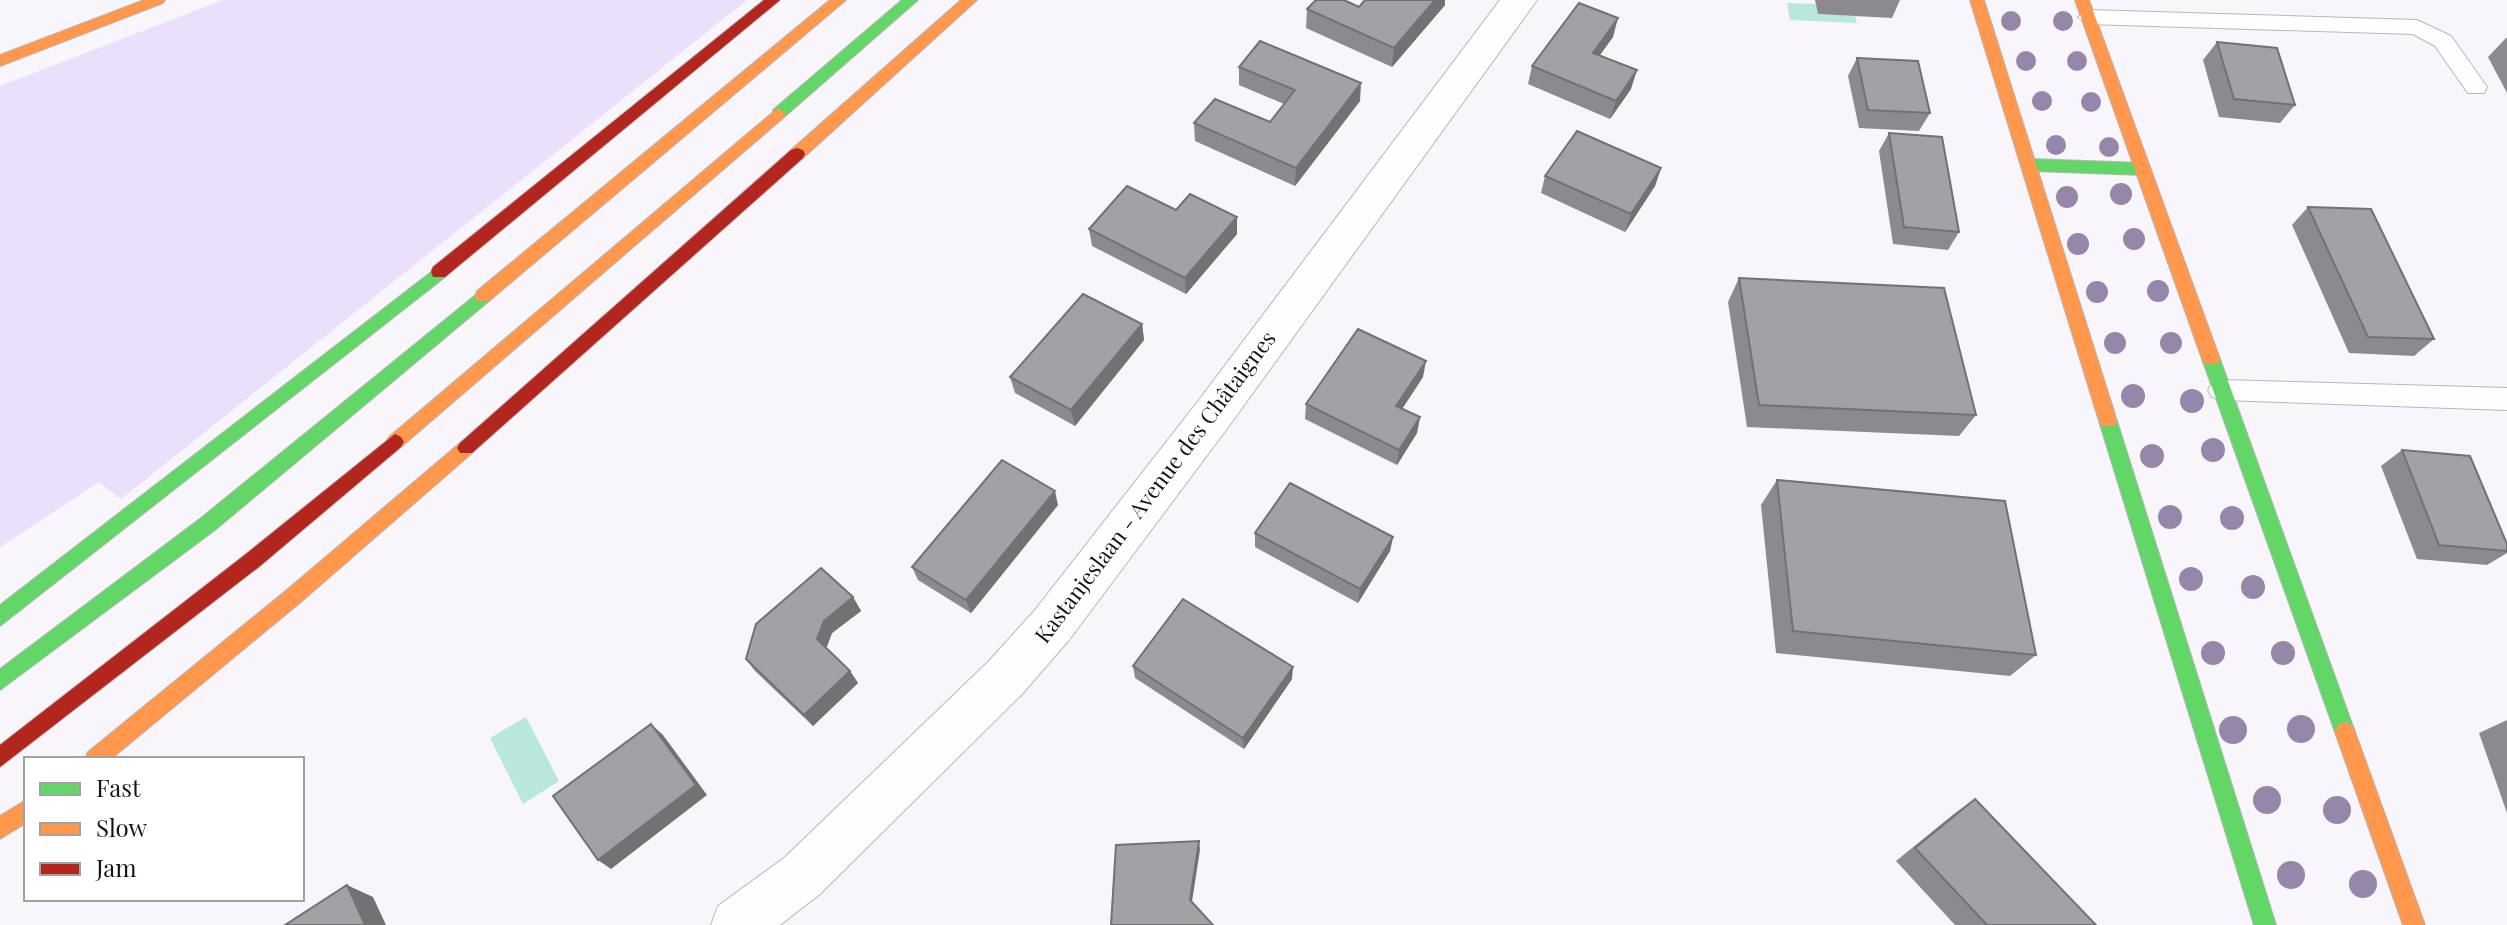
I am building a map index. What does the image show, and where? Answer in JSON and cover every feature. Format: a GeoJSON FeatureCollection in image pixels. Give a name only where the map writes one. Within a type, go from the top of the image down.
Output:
{"type":"FeatureCollection","features":[{"type":"Feature","properties":{"kind":"main road"},"geometry":{"type":"LineString","coordinates":[[0,61],[158,0]]}},
{"type":"Feature","properties":{"kind":"main road"},"geometry":{"type":"LineString","coordinates":[[0,617],[382,318],[773,0]]}},
{"type":"Feature","properties":{"kind":"main road"},"geometry":{"type":"LineString","coordinates":[[0,681],[208,524],[839,0]]}},
{"type":"Feature","properties":{"kind":"main road"},"geometry":{"type":"LineString","coordinates":[[0,757],[253,560],[483,369],[911,0]]}},
{"type":"Feature","properties":{"kind":"main road"},"geometry":{"type":"LineString","coordinates":[[97,757],[295,595],[523,399],[970,0]]}},
{"type":"Feature","properties":{"kind":"main road"},"geometry":{"type":"LineString","coordinates":[[1977,0],[2031,165],[2209,754],[2265,925]]}},
{"type":"Feature","properties":{"kind":"main road"},"geometry":{"type":"LineString","coordinates":[[2085,8],[2414,925]]}},
{"type":"Feature","properties":{"kind":"main road"},"geometry":{"type":"LineString","coordinates":[[2031,165],[2142,169]]}},
{"type":"Feature","properties":{"kind":"main road"},"geometry":{"type":"LineString","coordinates":[[0,829],[24,811]]}},
{"type":"Feature","properties":{"kind":"street","name":"Kastanjeslaan - Avenue des Châtaignes"},"geometry":{"type":"LineString","coordinates":[[737,925],[802,876],[1006,677],[1052,625],[1205,426],[1519,0]]}},
{"type":"Feature","properties":{"kind":"lane"},"geometry":{"type":"LineString","coordinates":[[2085,8],[2417,27],[2443,41],[2476,87]]}},
{"type":"Feature","properties":{"kind":"lane"},"geometry":{"type":"LineString","coordinates":[[2221,390],[2507,399]]}},
{"type":"Feature","properties":{"kind":"shaded area"},"geometry":{"type":"Polygon","coordinates":[[[223,0],[747,0],[121,499],[99,482],[0,547],[0,86],[223,0]]]}},
{"type":"Feature","properties":{"kind":"shaded area"},"geometry":{"type":"Polygon","coordinates":[[[1787,3],[1816,4],[1818,14],[1855,16],[1857,23],[1790,20],[1787,3]]]}},
{"type":"Feature","properties":{"kind":"shaded area"},"geometry":{"type":"Polygon","coordinates":[[[526,717],[559,781],[523,804],[490,738],[526,717]]]}},
{"type":"Feature","properties":{"kind":"building"},"geometry":{"type":"Polygon","coordinates":[[[1316,0],[1344,0],[1359,7],[1365,0],[1435,0],[1394,48],[1307,9],[1316,0]]]}},
{"type":"Feature","properties":{"kind":"building"},"geometry":{"type":"Polygon","coordinates":[[[1579,3],[1618,18],[1593,53],[1637,70],[1616,101],[1532,66],[1579,3]]]}},
{"type":"Feature","properties":{"kind":"building"},"geometry":{"type":"Polygon","coordinates":[[[1260,41],[1361,83],[1296,168],[1194,123],[1215,99],[1270,122],[1295,90],[1239,67],[1260,41]]]}},
{"type":"Feature","properties":{"kind":"building"},"geometry":{"type":"Polygon","coordinates":[[[2217,42],[2277,48],[2295,105],[2234,99],[2217,42]]]}},
{"type":"Feature","properties":{"kind":"building"},"geometry":{"type":"Polygon","coordinates":[[[1857,58],[1918,61],[1930,113],[1868,110],[1857,58]]]}},
{"type":"Feature","properties":{"kind":"building"},"geometry":{"type":"Polygon","coordinates":[[[1577,131],[1661,168],[1631,214],[1545,176],[1577,131]]]}},
{"type":"Feature","properties":{"kind":"building"},"geometry":{"type":"Polygon","coordinates":[[[1889,133],[1942,137],[1959,232],[1904,227],[1889,133]]]}},
{"type":"Feature","properties":{"kind":"building"},"geometry":{"type":"Polygon","coordinates":[[[1127,186],[1176,210],[1190,194],[1237,217],[1185,278],[1089,229],[1127,186]]]}},
{"type":"Feature","properties":{"kind":"building"},"geometry":{"type":"Polygon","coordinates":[[[2308,207],[2371,209],[2434,339],[2368,337],[2308,207]]]}},
{"type":"Feature","properties":{"kind":"building"},"geometry":{"type":"Polygon","coordinates":[[[1739,278],[1944,288],[1976,415],[1759,405],[1739,278]]]}},
{"type":"Feature","properties":{"kind":"building"},"geometry":{"type":"Polygon","coordinates":[[[1083,294],[1142,324],[1071,410],[1010,377],[1083,294]]]}},
{"type":"Feature","properties":{"kind":"building"},"geometry":{"type":"Polygon","coordinates":[[[1358,329],[1426,361],[1396,406],[1420,417],[1399,450],[1306,404],[1358,329]]]}},
{"type":"Feature","properties":{"kind":"building"},"geometry":{"type":"Polygon","coordinates":[[[2402,450],[2470,456],[2507,544],[2507,551],[2439,545],[2402,450]]]}},
{"type":"Feature","properties":{"kind":"building"},"geometry":{"type":"Polygon","coordinates":[[[1002,460],[1055,491],[966,600],[912,567],[1002,460]]]}},
{"type":"Feature","properties":{"kind":"building"},"geometry":{"type":"Polygon","coordinates":[[[1777,480],[2005,501],[2036,655],[1793,631],[1777,480]]]}},
{"type":"Feature","properties":{"kind":"building"},"geometry":{"type":"Polygon","coordinates":[[[1290,483],[1393,537],[1360,589],[1255,533],[1290,483]]]}},
{"type":"Feature","properties":{"kind":"building"},"geometry":{"type":"Polygon","coordinates":[[[821,568],[853,597],[824,621],[817,639],[850,671],[804,715],[746,659],[756,624],[821,568]]]}},
{"type":"Feature","properties":{"kind":"building"},"geometry":{"type":"Polygon","coordinates":[[[1183,599],[1293,667],[1243,738],[1133,666],[1183,599]]]}},
{"type":"Feature","properties":{"kind":"building"},"geometry":{"type":"Polygon","coordinates":[[[651,724],[696,785],[598,860],[553,796],[651,724]]]}},
{"type":"Feature","properties":{"kind":"building"},"geometry":{"type":"Polygon","coordinates":[[[1975,799],[2096,925],[1987,925],[1915,848],[1975,799]]]}},
{"type":"Feature","properties":{"kind":"building"},"geometry":{"type":"Polygon","coordinates":[[[1199,841],[1190,900],[1213,925],[1111,925],[1116,845],[1199,841]]]}},
{"type":"Feature","properties":{"kind":"building"},"geometry":{"type":"Polygon","coordinates":[[[347,885],[365,925],[285,925],[347,885]]]}},
{"type":"Feature","properties":{"kind":"traffic: fast"},"geometry":{"type":"LineString","coordinates":[[778,114],[911,0]]}},
{"type":"Feature","properties":{"kind":"traffic: fast"},"geometry":{"type":"LineString","coordinates":[[2031,165],[2142,169]]}},
{"type":"Feature","properties":{"kind":"traffic: fast"},"geometry":{"type":"LineString","coordinates":[[0,617],[439,272]]}},
{"type":"Feature","properties":{"kind":"traffic: fast"},"geometry":{"type":"LineString","coordinates":[[0,681],[208,524],[483,296]]}},
{"type":"Feature","properties":{"kind":"traffic: fast"},"geometry":{"type":"LineString","coordinates":[[2211,359],[2345,732]]}},
{"type":"Feature","properties":{"kind":"traffic: fast"},"geometry":{"type":"LineString","coordinates":[[2108,421],[2265,925]]}},
{"type":"Feature","properties":{"kind":"traffic: slow"},"geometry":{"type":"LineString","coordinates":[[0,61],[158,0]]}},
{"type":"Feature","properties":{"kind":"traffic: slow"},"geometry":{"type":"LineString","coordinates":[[483,296],[839,0]]}},
{"type":"Feature","properties":{"kind":"traffic: slow"},"geometry":{"type":"LineString","coordinates":[[797,154],[970,0]]}},
{"type":"Feature","properties":{"kind":"traffic: slow"},"geometry":{"type":"LineString","coordinates":[[1977,0],[2108,421]]}},
{"type":"Feature","properties":{"kind":"traffic: slow"},"geometry":{"type":"LineString","coordinates":[[2082,0],[2211,359]]}},
{"type":"Feature","properties":{"kind":"traffic: slow"},"geometry":{"type":"LineString","coordinates":[[395,442],[778,114]]}},
{"type":"Feature","properties":{"kind":"traffic: slow"},"geometry":{"type":"LineString","coordinates":[[97,757],[295,595],[466,448]]}},
{"type":"Feature","properties":{"kind":"traffic: slow"},"geometry":{"type":"LineString","coordinates":[[2345,732],[2414,925]]}},
{"type":"Feature","properties":{"kind":"traffic: slow"},"geometry":{"type":"LineString","coordinates":[[0,829],[24,811]]}},
{"type":"Feature","properties":{"kind":"traffic: jam"},"geometry":{"type":"LineString","coordinates":[[439,272],[773,0]]}},
{"type":"Feature","properties":{"kind":"traffic: jam"},"geometry":{"type":"LineString","coordinates":[[466,448],[797,154]]}},
{"type":"Feature","properties":{"kind":"traffic: jam"},"geometry":{"type":"LineString","coordinates":[[0,757],[253,560],[395,442]]}}]}
